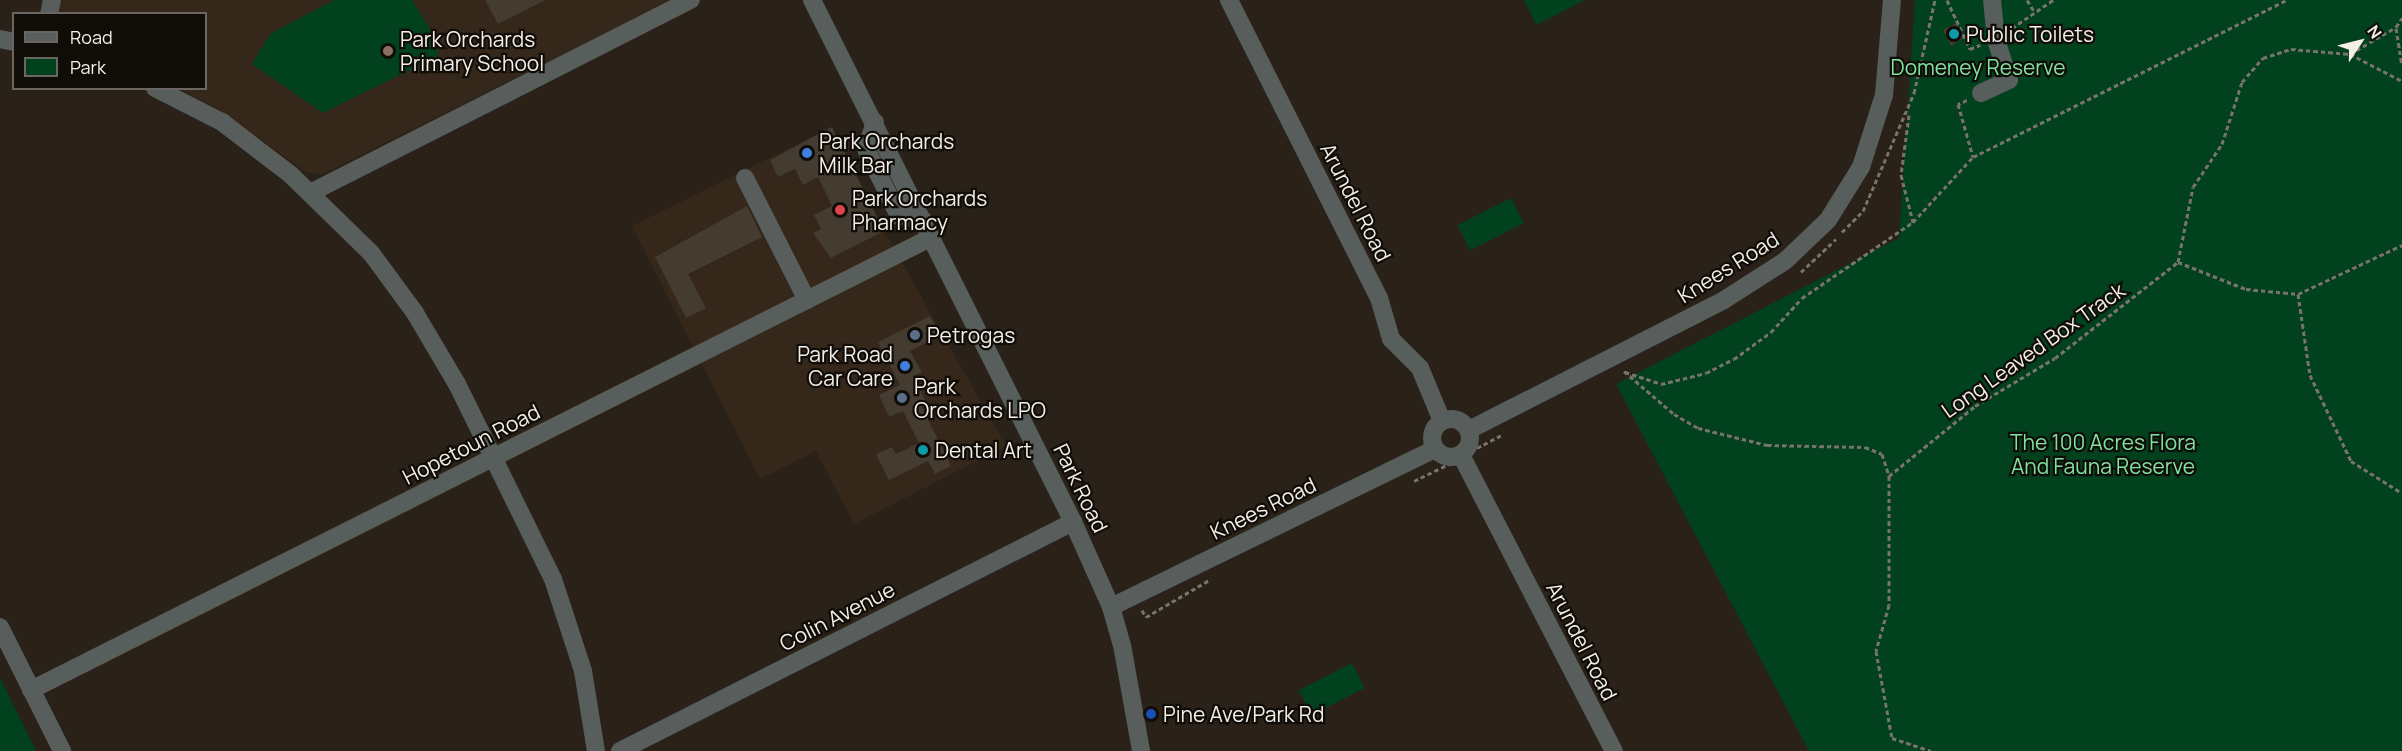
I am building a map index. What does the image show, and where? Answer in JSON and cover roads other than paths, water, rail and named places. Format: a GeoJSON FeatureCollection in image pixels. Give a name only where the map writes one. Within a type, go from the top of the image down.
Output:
{"type":"FeatureCollection","features":[{"type":"Feature","properties":{"kind":"street"},"geometry":{"type":"LineString","coordinates":[[310,193],[691,0]]}},
{"type":"Feature","properties":{"kind":"street","name":"Park Road"},"geometry":{"type":"LineString","coordinates":[[812,0],[1073,522],[1111,607],[1125,655],[1141,751]]}},
{"type":"Feature","properties":{"kind":"street","name":"Arundel Road"},"geometry":{"type":"LineString","coordinates":[[1229,0],[1379,297],[1391,339],[1420,368],[1442,421]]}},
{"type":"Feature","properties":{"kind":"street","name":"Knees Road"},"geometry":{"type":"LineString","coordinates":[[1469,430],[1619,365],[1776,267],[1828,220],[1861,167],[1884,95],[1892,0]]}},
{"type":"Feature","properties":{"kind":"street"},"geometry":{"type":"LineString","coordinates":[[1981,93],[2009,80],[1996,40],[1992,0]]}},
{"type":"Feature","properties":{"kind":"street"},"geometry":{"type":"LineString","coordinates":[[159,90],[222,122],[310,193],[371,253],[415,313],[494,457],[543,558],[568,622],[583,671],[596,751]]}},
{"type":"Feature","properties":{"kind":"street"},"geometry":{"type":"LineString","coordinates":[[745,178],[807,300]]}},
{"type":"Feature","properties":{"kind":"street","name":"Hopetoun Road"},"geometry":{"type":"LineString","coordinates":[[31,690],[932,237]]}},
{"type":"Feature","properties":{"kind":"street"},"geometry":{"type":"LineString","coordinates":[[1454,419],[1469,430],[1470,441],[1461,455],[1449,458],[1435,449],[1433,431],[1442,421],[1454,419]]}},
{"type":"Feature","properties":{"kind":"street","name":"Knees Road"},"geometry":{"type":"LineString","coordinates":[[1111,607],[1435,449]]}},
{"type":"Feature","properties":{"kind":"street","name":"Arundel Road"},"geometry":{"type":"LineString","coordinates":[[1461,455],[1614,751]]}},
{"type":"Feature","properties":{"kind":"street","name":"Colin Avenue"},"geometry":{"type":"LineString","coordinates":[[620,751],[1073,522]]}},
{"type":"Feature","properties":{"kind":"street"},"geometry":{"type":"LineString","coordinates":[[0,627],[62,751]]}},
{"type":"Feature","properties":{"kind":"place","name":"Public Toilets"},"geometry":{"type":"Point","coordinates":[1954,34]}},
{"type":"Feature","properties":{"kind":"place","name":"Park Orchards Primary School"},"geometry":{"type":"Point","coordinates":[388,51]}},
{"type":"Feature","properties":{"kind":"place","name":"Park Orchards Milk Bar"},"geometry":{"type":"Point","coordinates":[807,153]}},
{"type":"Feature","properties":{"kind":"place","name":"Park Orchards Pharmacy"},"geometry":{"type":"Point","coordinates":[840,210]}},
{"type":"Feature","properties":{"kind":"place","name":"Petrogas"},"geometry":{"type":"Point","coordinates":[915,335]}},
{"type":"Feature","properties":{"kind":"place","name":"Park Road Car Care"},"geometry":{"type":"Point","coordinates":[905,366]}},
{"type":"Feature","properties":{"kind":"place","name":"Park Orchards LPO"},"geometry":{"type":"Point","coordinates":[902,398]}},
{"type":"Feature","properties":{"kind":"place","name":"Dental Art"},"geometry":{"type":"Point","coordinates":[923,450]}},
{"type":"Feature","properties":{"kind":"place","name":"Pine Ave/Park Rd"},"geometry":{"type":"Point","coordinates":[1151,714]}},
{"type":"Feature","properties":{"kind":"park label","name":"Domeney Reserve"},"geometry":{"type":"Point","coordinates":[1978,67]}},
{"type":"Feature","properties":{"kind":"park label","name":"The 100 Acres Flora And Fauna Reserve"},"geometry":{"type":"Point","coordinates":[2103,454]}}]}
